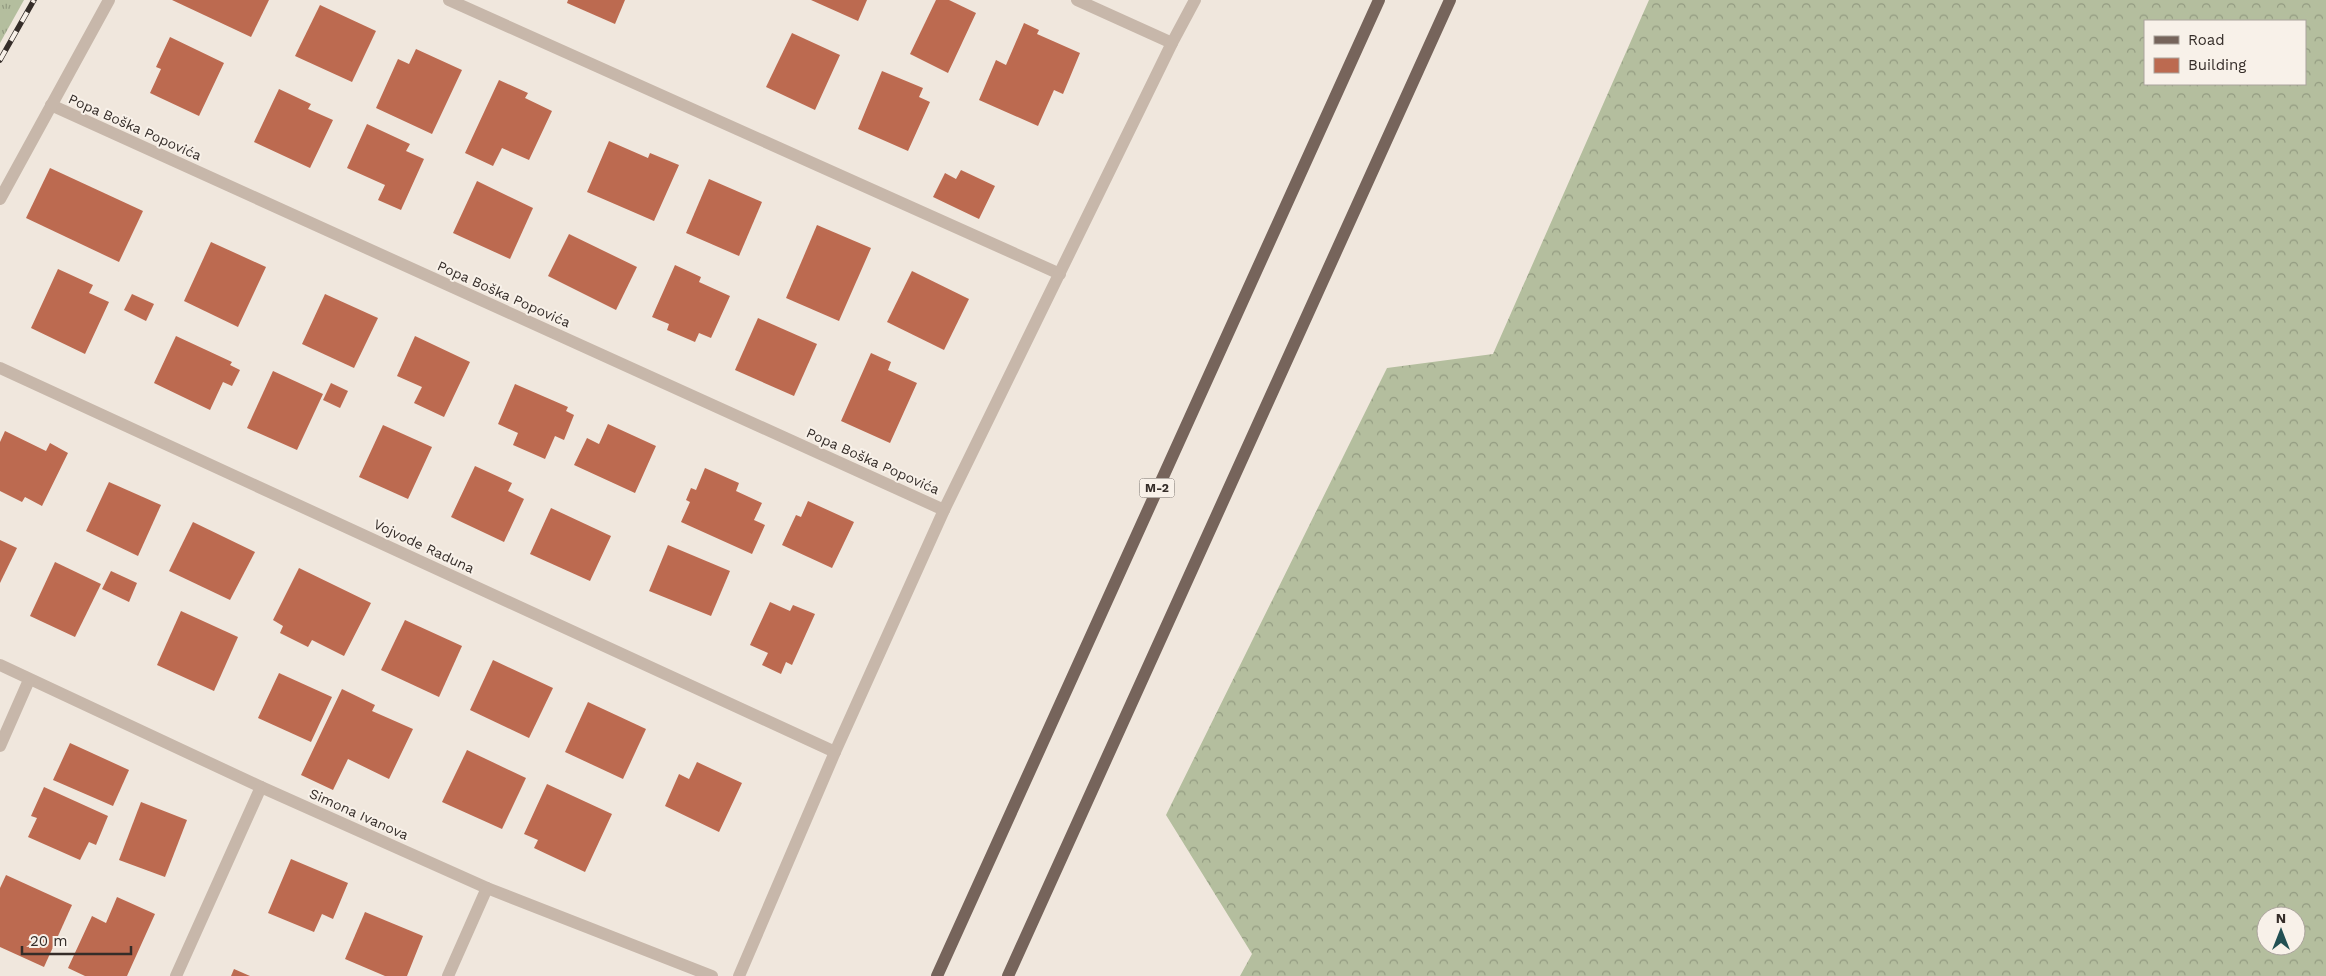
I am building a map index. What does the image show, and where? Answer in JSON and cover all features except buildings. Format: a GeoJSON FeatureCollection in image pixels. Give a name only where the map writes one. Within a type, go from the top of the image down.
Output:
{"type":"FeatureCollection","features":[{"type":"Feature","properties":{"kind":"main road","name":"M-2"},"geometry":{"type":"LineString","coordinates":[[937,976],[1379,0]]}},
{"type":"Feature","properties":{"kind":"main road"},"geometry":{"type":"LineString","coordinates":[[1008,976],[1450,0]]}},
{"type":"Feature","properties":{"kind":"street"},"geometry":{"type":"LineString","coordinates":[[0,199],[109,0]]}},
{"type":"Feature","properties":{"kind":"street"},"geometry":{"type":"LineString","coordinates":[[449,0],[1060,274]]}},
{"type":"Feature","properties":{"kind":"street"},"geometry":{"type":"LineString","coordinates":[[1077,0],[1172,43]]}},
{"type":"Feature","properties":{"kind":"street"},"geometry":{"type":"LineString","coordinates":[[740,976],[835,752],[944,510],[1172,43],[1196,0]]}},
{"type":"Feature","properties":{"kind":"street","name":"Popa Boška Popovića"},"geometry":{"type":"LineString","coordinates":[[51,105],[944,510]]}},
{"type":"Feature","properties":{"kind":"street","name":"Vojvode Raduna"},"geometry":{"type":"LineString","coordinates":[[0,368],[835,752]]}},
{"type":"Feature","properties":{"kind":"street","name":"Simona Ivanova"},"geometry":{"type":"LineString","coordinates":[[0,666],[261,787],[487,888],[712,976]]}},
{"type":"Feature","properties":{"kind":"street"},"geometry":{"type":"LineString","coordinates":[[0,746],[29,680]]}},
{"type":"Feature","properties":{"kind":"street"},"geometry":{"type":"LineString","coordinates":[[176,976],[261,787]]}},
{"type":"Feature","properties":{"kind":"street"},"geometry":{"type":"LineString","coordinates":[[448,976],[487,888]]}},
{"type":"Feature","properties":{"kind":"green space"},"geometry":{"type":"Polygon","coordinates":[[[0,0],[24,0],[0,43],[0,0]]]}},
{"type":"Feature","properties":{"kind":"green space"},"geometry":{"type":"Polygon","coordinates":[[[1649,0],[2326,0],[2326,976],[1240,976],[1252,954],[1166,815],[1387,368],[1493,354],[1649,0]]]}},
{"type":"Feature","properties":{"kind":"railway"},"geometry":{"type":"LineString","coordinates":[[0,60],[34,0]]}}]}
